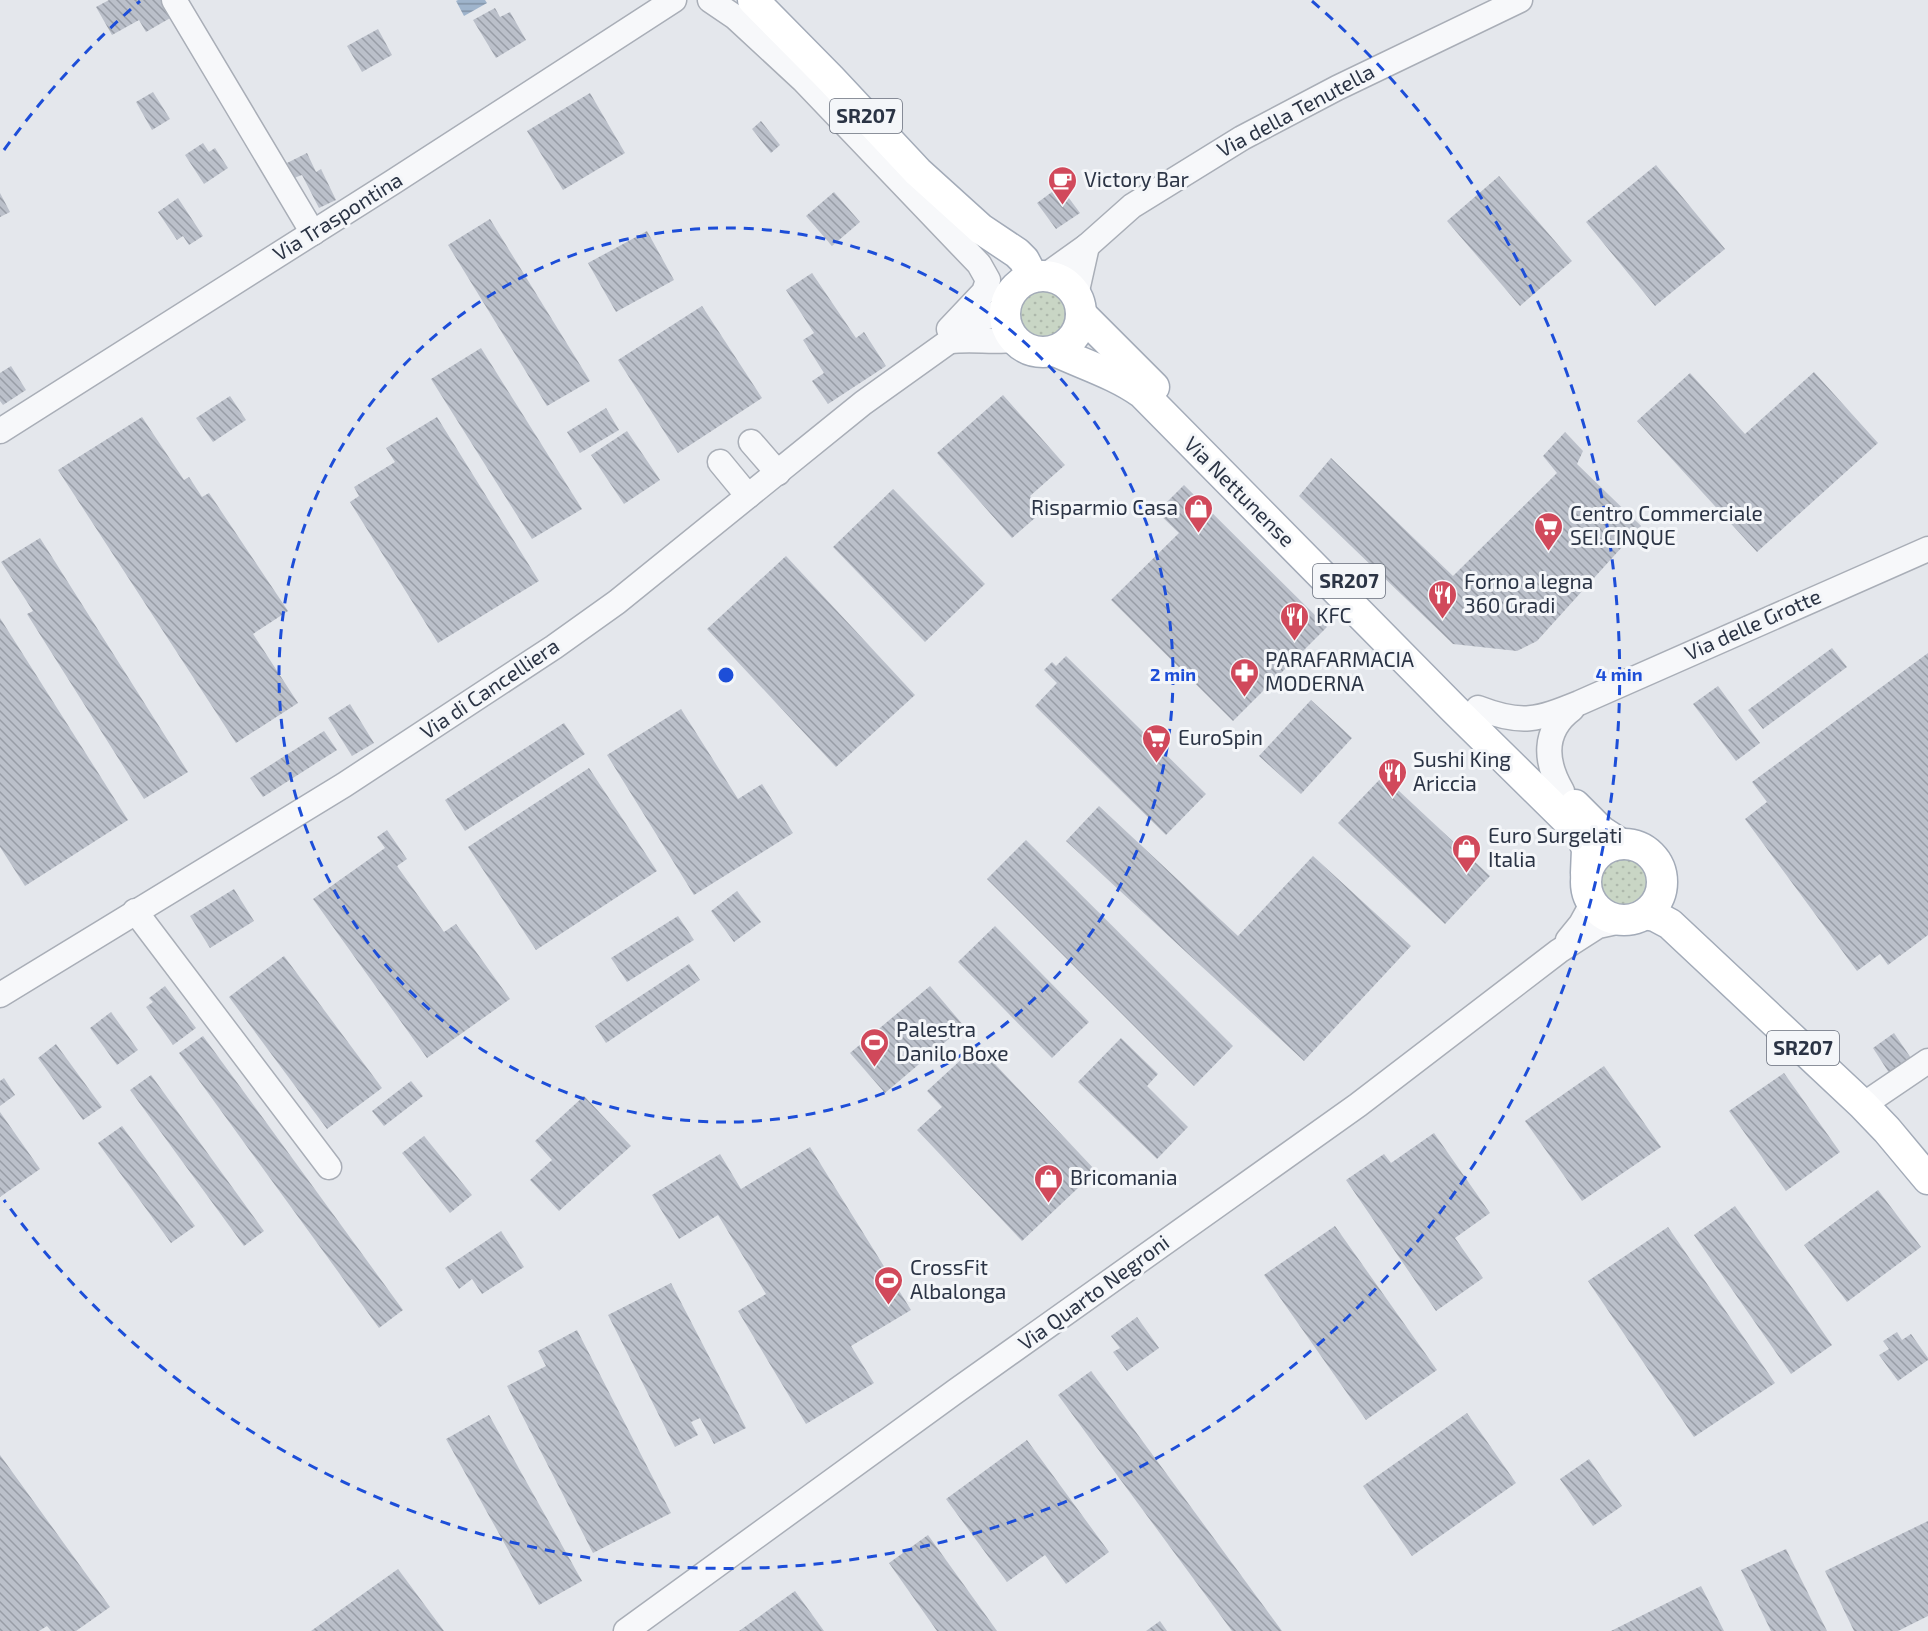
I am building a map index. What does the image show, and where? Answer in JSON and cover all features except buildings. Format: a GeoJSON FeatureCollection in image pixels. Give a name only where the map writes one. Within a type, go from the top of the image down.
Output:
{"type":"FeatureCollection","features":[{"type":"Feature","properties":{"kind":"main road","name":"Via Nettunense"},"geometry":{"type":"LineString","coordinates":[[753,0],[853,101],[918,172],[981,229],[1024,260],[1039,276],[1063,281],[1079,304],[1478,708],[1601,831],[1621,844]]}},
{"type":"Feature","properties":{"kind":"main road","name":"Via Nettunense"},"geometry":{"type":"LineString","coordinates":[[981,229],[1000,263],[1007,302],[1006,326],[1014,340],[1033,352],[1055,351],[1087,366],[1107,372],[1142,393],[1438,693],[1580,832],[1587,849],[1586,873]]}},
{"type":"Feature","properties":{"kind":"main road"},"geometry":{"type":"LineString","coordinates":[[1007,302],[1023,281],[1039,276]]}},
{"type":"Feature","properties":{"kind":"main road"},"geometry":{"type":"LineString","coordinates":[[1055,351],[1066,345],[1080,326],[1079,304]]}},
{"type":"Feature","properties":{"kind":"main road"},"geometry":{"type":"LineString","coordinates":[[1586,873],[1591,862],[1599,853],[1621,844]]}},
{"type":"Feature","properties":{"kind":"main road","name":"SR207"},"geometry":{"type":"LineString","coordinates":[[1621,844],[1638,847],[1653,857],[1658,864],[1662,882],[1650,914]]}},
{"type":"Feature","properties":{"kind":"main road","name":"SR207"},"geometry":{"type":"LineString","coordinates":[[1586,873],[1585,884],[1592,904],[1606,917],[1650,914],[1863,1105],[1928,1179]]}},
{"type":"Feature","properties":{"kind":"street"},"geometry":{"type":"LineString","coordinates":[[174,0],[313,233]]}},
{"type":"Feature","properties":{"kind":"street","name":"Via Traspontina"},"geometry":{"type":"LineString","coordinates":[[0,431],[313,233],[674,0]]}},
{"type":"Feature","properties":{"kind":"street"},"geometry":{"type":"LineString","coordinates":[[710,0],[735,17],[803,80],[979,264],[988,280],[984,292],[940,339],[944,345],[969,339],[998,342],[1014,340]]}},
{"type":"Feature","properties":{"kind":"street","name":"Via della Tenutella"},"geometry":{"type":"LineString","coordinates":[[1039,276],[1087,246],[1132,206],[1242,138],[1337,87],[1520,0]]}},
{"type":"Feature","properties":{"kind":"street"},"geometry":{"type":"LineString","coordinates":[[1079,304],[1087,246]]}},
{"type":"Feature","properties":{"kind":"street","name":"Via di Cancelliera"},"geometry":{"type":"LineString","coordinates":[[0,995],[344,785],[554,648],[617,602],[863,403],[1007,302]]}},
{"type":"Feature","properties":{"kind":"street"},"geometry":{"type":"LineString","coordinates":[[751,441],[777,472]]}},
{"type":"Feature","properties":{"kind":"street"},"geometry":{"type":"LineString","coordinates":[[720,462],[748,496]]}},
{"type":"Feature","properties":{"kind":"street","name":"Via delle Grotte"},"geometry":{"type":"LineString","coordinates":[[1478,708],[1501,717],[1525,720],[1547,716],[1926,554]]}},
{"type":"Feature","properties":{"kind":"street","name":"Via delle Grotte"},"geometry":{"type":"LineString","coordinates":[[1562,791],[1550,767],[1550,741],[1558,722],[1579,704]]}},
{"type":"Feature","properties":{"kind":"street","name":"Via Quarto Negroni"},"geometry":{"type":"LineString","coordinates":[[1559,951],[1576,930],[1592,904]]}},
{"type":"Feature","properties":{"kind":"street"},"geometry":{"type":"LineString","coordinates":[[135,911],[329,1167]]}},
{"type":"Feature","properties":{"kind":"street","name":"Via Quarto Negroni"},"geometry":{"type":"LineString","coordinates":[[626,1631],[946,1398],[1358,1105],[1559,951],[1598,926],[1650,914]]}},
{"type":"Feature","properties":{"kind":"street"},"geometry":{"type":"LineString","coordinates":[[1863,1105],[1928,1061]]}},
{"type":"Feature","properties":{"kind":"green space"},"geometry":{"type":"Polygon","coordinates":[[[1044,285],[1059,290],[1067,298],[1072,313],[1067,328],[1059,336],[1044,341],[1029,336],[1021,328],[1016,313],[1021,298],[1029,290],[1044,285]]]}},
{"type":"Feature","properties":{"kind":"green space"},"geometry":{"type":"Polygon","coordinates":[[[1626,847],[1645,854],[1653,863],[1658,877],[1654,899],[1644,910],[1633,915],[1601,909],[1595,903],[1590,888],[1593,872],[1601,856],[1613,849],[1626,847]]]}},
{"type":"Feature","properties":{"kind":"water"},"geometry":{"type":"Polygon","coordinates":[[[485,0],[487,3],[464,16],[456,1],[485,0]]]}},
{"type":"Feature","properties":{"kind":"place","name":"Victory Bar"},"geometry":{"type":"Point","coordinates":[1063,206]}},
{"type":"Feature","properties":{"kind":"place","name":"Risparmio Casa"},"geometry":{"type":"Point","coordinates":[1199,534]}},
{"type":"Feature","properties":{"kind":"place","name":"Centro Commerciale SEI.CINQUE"},"geometry":{"type":"Point","coordinates":[1549,552]}},
{"type":"Feature","properties":{"kind":"place","name":"Forno a legna 360 Gradi"},"geometry":{"type":"Point","coordinates":[1443,620]}},
{"type":"Feature","properties":{"kind":"place","name":"KFC"},"geometry":{"type":"Point","coordinates":[1295,642]}},
{"type":"Feature","properties":{"kind":"place","name":"PARAFARMACIA MODERNA"},"geometry":{"type":"Point","coordinates":[1244,698]}},
{"type":"Feature","properties":{"kind":"place","name":"EuroSpin"},"geometry":{"type":"Point","coordinates":[1157,764]}},
{"type":"Feature","properties":{"kind":"place","name":"Sushi King Ariccia"},"geometry":{"type":"Point","coordinates":[1392,798]}},
{"type":"Feature","properties":{"kind":"place","name":"Euro Surgelati Italia"},"geometry":{"type":"Point","coordinates":[1467,874]}},
{"type":"Feature","properties":{"kind":"place","name":"Palestra Danilo Boxe"},"geometry":{"type":"Point","coordinates":[875,1068]}},
{"type":"Feature","properties":{"kind":"place","name":"Bricomania"},"geometry":{"type":"Point","coordinates":[1049,1204]}},
{"type":"Feature","properties":{"kind":"place","name":"CrossFit Albalonga"},"geometry":{"type":"Point","coordinates":[889,1306]}}]}
